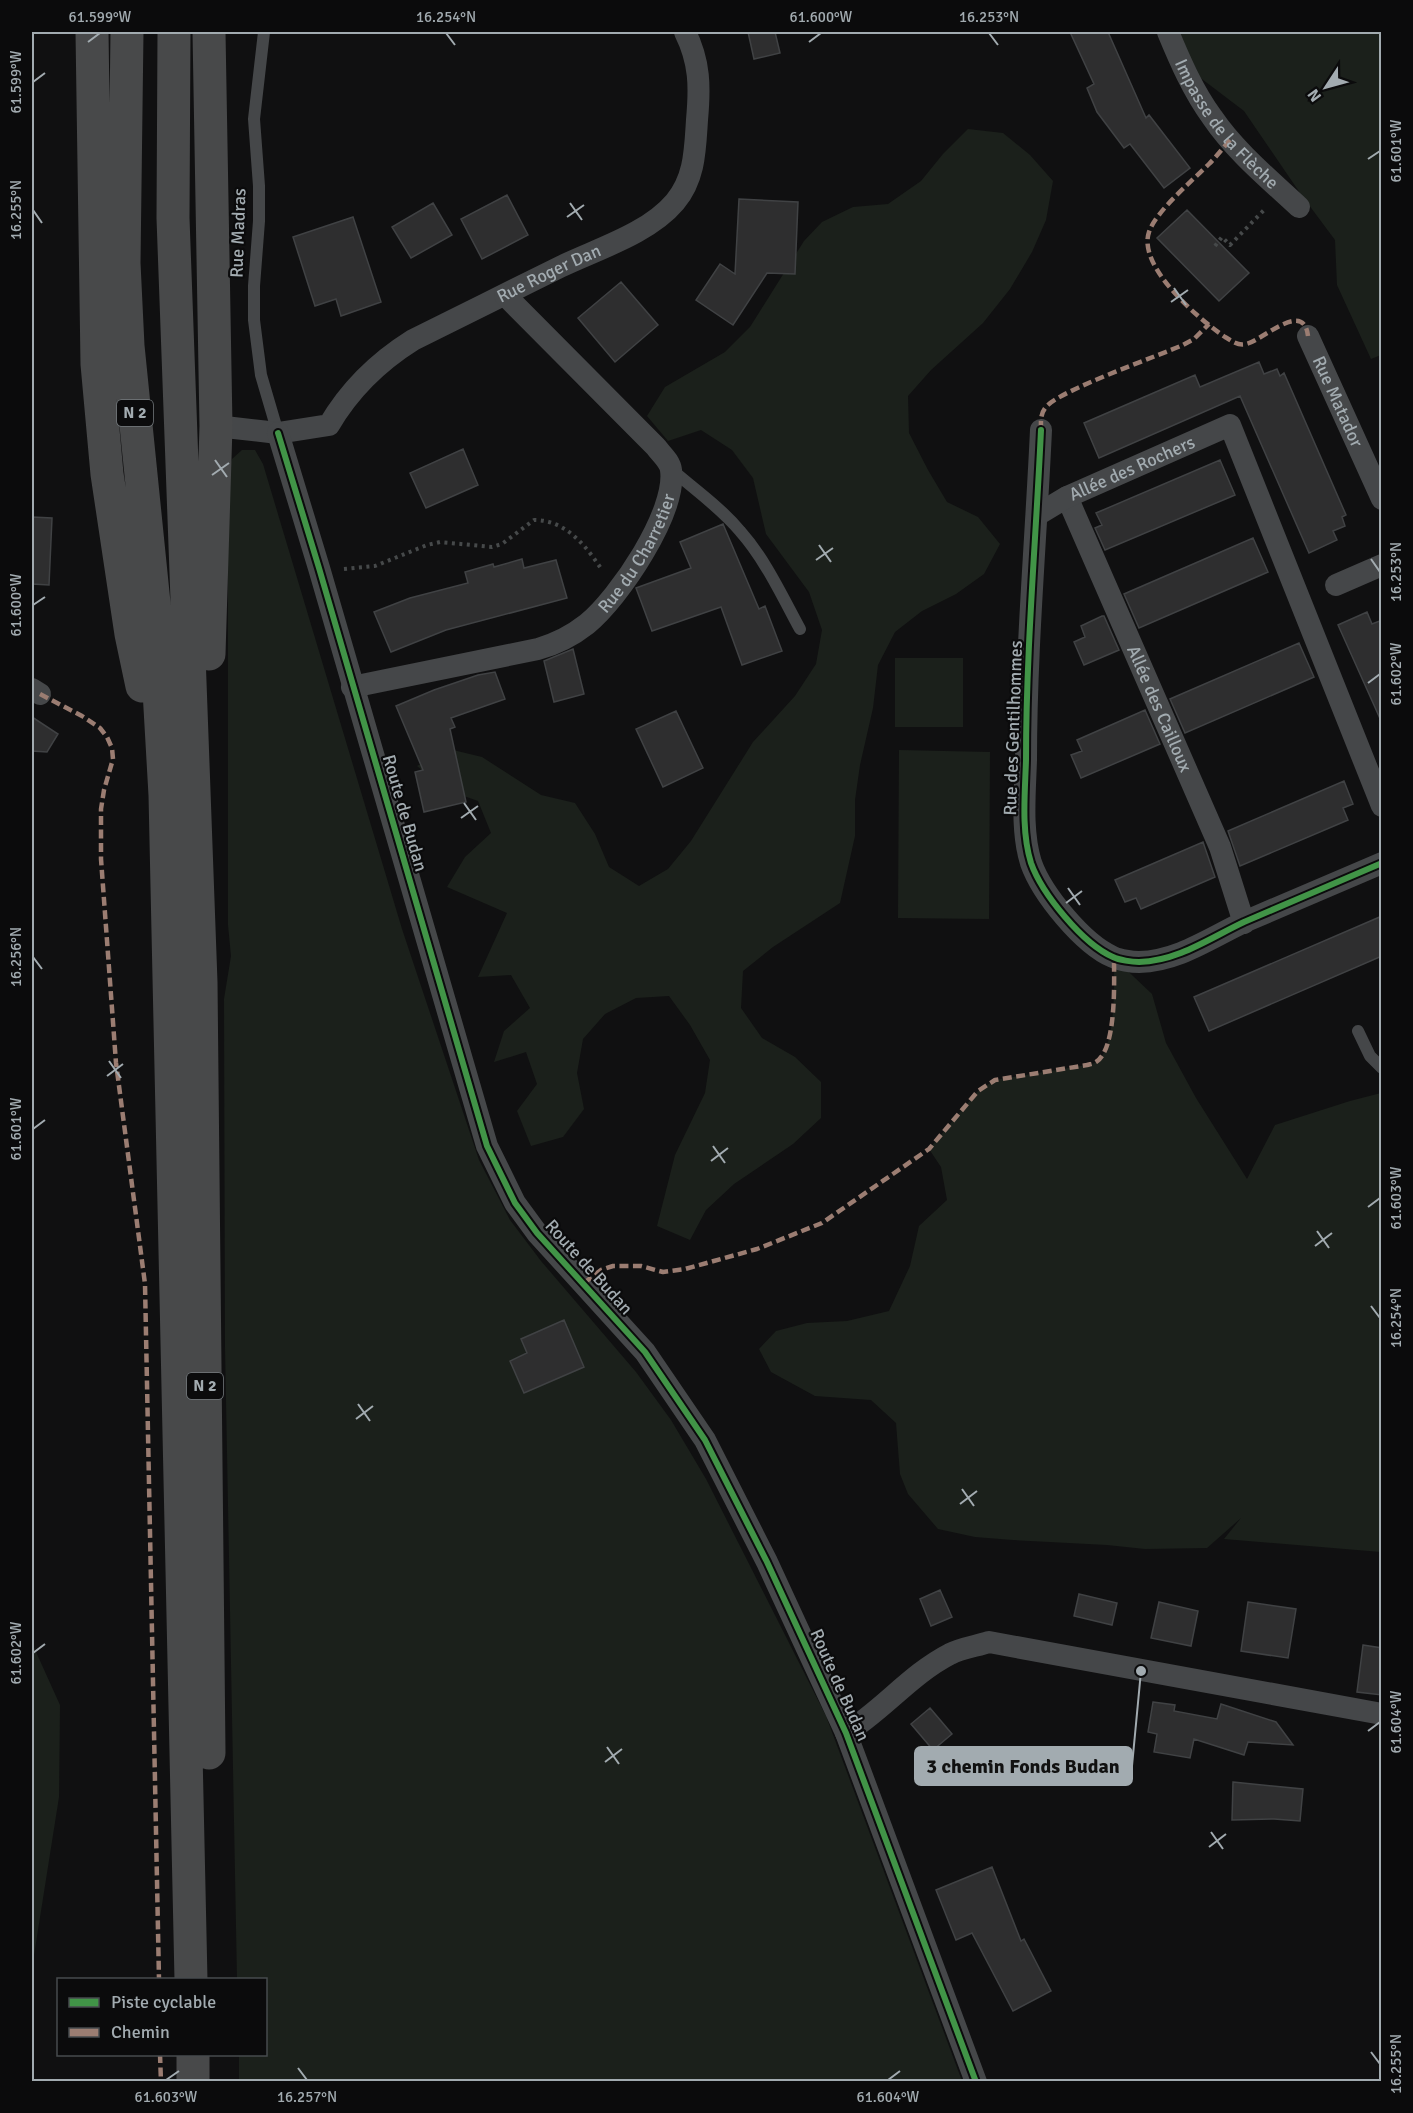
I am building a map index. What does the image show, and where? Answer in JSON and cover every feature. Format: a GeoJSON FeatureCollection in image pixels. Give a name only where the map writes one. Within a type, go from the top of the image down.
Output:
{"type":"FeatureCollection","features":[{"type":"Feature","properties":{"kind":"highway"},"geometry":{"type":"LineString","coordinates":[[92,32],[97,364],[107,474],[131,634],[180,794]]}},
{"type":"Feature","properties":{"kind":"highway","name":"N 2"},"geometry":{"type":"LineString","coordinates":[[127,32],[124,263],[128,346],[154,603],[180,794],[201,982],[212,1978]]}},
{"type":"Feature","properties":{"kind":"highway","name":"N 2"},"geometry":{"type":"LineString","coordinates":[[174,32],[173,218],[191,1978]]}},
{"type":"Feature","properties":{"kind":"highway"},"geometry":{"type":"LineString","coordinates":[[180,794],[207,740],[216,426],[209,32]]}},
{"type":"Feature","properties":{"kind":"highway"},"geometry":{"type":"LineString","coordinates":[[193,2056],[193,2082]]}},
{"type":"Feature","properties":{"kind":"highway"},"geometry":{"type":"LineString","coordinates":[[214,2056],[214,2082]]}},
{"type":"Feature","properties":{"kind":"street","name":"Rue Roger Dan"},"geometry":{"type":"LineString","coordinates":[[278,434],[329,425],[340,406],[366,376],[394,352],[413,340],[642,229],[664,214],[676,201],[693,167],[700,80],[696,60],[685,32]]}},
{"type":"Feature","properties":{"kind":"street","name":"Impasse de la Flèche"},"geometry":{"type":"LineString","coordinates":[[1167,32],[1183,69],[1212,118],[1230,140],[1291,199]]}},
{"type":"Feature","properties":{"kind":"street","name":"Rue du Charretier"},"geometry":{"type":"LineString","coordinates":[[352,687],[553,645],[586,625],[617,593],[630,574],[666,507],[671,469],[656,447],[505,295]]}},
{"type":"Feature","properties":{"kind":"street","name":"Rue Matador"},"geometry":{"type":"LineString","coordinates":[[1308,336],[1382,499]]}},
{"type":"Feature","properties":{"kind":"street","name":"Allée des Rochers"},"geometry":{"type":"LineString","coordinates":[[1037,515],[1067,497],[1230,425],[1382,806]]}},
{"type":"Feature","properties":{"kind":"street"},"geometry":{"type":"LineString","coordinates":[[216,426],[278,434]]}},
{"type":"Feature","properties":{"kind":"street","name":"Rue des Gentilhommes"},"geometry":{"type":"LineString","coordinates":[[1041,430],[1026,733],[1025,817],[1032,864],[1063,915],[1092,944],[1114,958],[1139,962],[1175,956],[1244,923],[1382,863]]}},
{"type":"Feature","properties":{"kind":"street","name":"Route de Budan"},"geometry":{"type":"LineString","coordinates":[[278,434],[487,1146],[510,1195],[537,1233],[645,1352],[705,1440],[767,1562],[846,1733],[976,2082]]}},
{"type":"Feature","properties":{"kind":"street","name":"Allée des Cailloux"},"geometry":{"type":"LineString","coordinates":[[1067,497],[1220,847],[1244,923]]}},
{"type":"Feature","properties":{"kind":"street"},"geometry":{"type":"LineString","coordinates":[[1336,585],[1382,565]]}},
{"type":"Feature","properties":{"kind":"street"},"geometry":{"type":"LineString","coordinates":[[846,1733],[870,1717],[915,1678],[950,1654],[990,1642],[1382,1714]]}},
{"type":"Feature","properties":{"kind":"lane","name":"Rue Madras"},"geometry":{"type":"LineString","coordinates":[[264,32],[254,119],[259,221],[254,320],[261,375],[278,434]]}},
{"type":"Feature","properties":{"kind":"lane"},"geometry":{"type":"LineString","coordinates":[[671,469],[722,512],[740,531],[758,555],[800,629]]}},
{"type":"Feature","properties":{"kind":"lane"},"geometry":{"type":"LineString","coordinates":[[1358,1031],[1370,1056],[1382,1068]]}},
{"type":"Feature","properties":{"kind":"path"},"geometry":{"type":"LineString","coordinates":[[1215,246],[1222,237],[1230,245],[1291,199]]}},
{"type":"Feature","properties":{"kind":"path"},"geometry":{"type":"LineString","coordinates":[[319,568],[375,566],[440,542],[492,547],[502,544],[534,520],[541,520],[563,528],[573,535],[593,557],[617,593]]}},
{"type":"Feature","properties":{"kind":"shaded area"},"geometry":{"type":"Polygon","coordinates":[[[1177,32],[1381,32],[1381,355],[1371,359],[1337,285],[1335,240],[1244,111],[1194,73],[1177,32]]]}},
{"type":"Feature","properties":{"kind":"shaded area"},"geometry":{"type":"Polygon","coordinates":[[[968,129],[1003,133],[1030,155],[1053,181],[1046,220],[1032,252],[1010,289],[983,323],[931,370],[908,396],[909,433],[947,502],[978,517],[1000,544],[984,574],[956,594],[922,611],[895,632],[878,665],[873,708],[860,765],[855,800],[855,836],[840,903],[773,947],[743,971],[741,1008],[762,1038],[795,1057],[821,1082],[821,1118],[793,1144],[734,1184],[706,1210],[690,1240],[657,1226],[675,1155],[705,1093],[710,1060],[690,1025],[669,996],[636,998],[605,1014],[583,1039],[577,1073],[584,1109],[563,1137],[531,1146],[517,1111],[537,1084],[526,1052],[494,1062],[504,1031],[530,1008],[511,975],[478,977],[507,913],[447,887],[465,857],[491,833],[478,801],[447,790],[417,766],[449,749],[482,757],[541,795],[575,803],[595,834],[609,867],[639,886],[668,869],[691,841],[753,742],[795,696],[816,664],[822,630],[809,592],[766,534],[753,478],[732,450],[701,430],[668,441],[647,416],[665,387],[725,352],[750,327],[804,241],[822,222],[853,207],[888,204],[921,181],[968,129]]]}},
{"type":"Feature","properties":{"kind":"shaded area"},"geometry":{"type":"Polygon","coordinates":[[[242,450],[255,450],[263,464],[402,929],[479,1160],[510,1220],[541,1261],[636,1372],[671,1420],[706,1479],[826,1716],[962,2081],[239,2081],[239,2056],[267,2056],[267,1978],[237,1978],[225,1347],[224,999],[231,956],[228,925],[228,470],[232,459],[242,450]]]}},
{"type":"Feature","properties":{"kind":"shaded area"},"geometry":{"type":"Polygon","coordinates":[[[895,658],[963,658],[963,727],[895,727],[895,658]]]}},
{"type":"Feature","properties":{"kind":"shaded area"},"geometry":{"type":"Polygon","coordinates":[[[899,750],[990,752],[989,919],[898,918],[899,750]]]}},
{"type":"Feature","properties":{"kind":"shaded area"},"geometry":{"type":"Polygon","coordinates":[[[1114,958],[1152,994],[1166,1043],[1196,1098],[1247,1179],[1275,1125],[1381,1093],[1381,1552],[1224,1539],[1241,1518],[1207,1548],[1145,1549],[1013,1540],[975,1537],[938,1529],[908,1494],[900,1474],[896,1423],[871,1400],[815,1396],[771,1372],[759,1349],[776,1331],[807,1323],[847,1321],[889,1311],[910,1266],[919,1226],[947,1200],[941,1167],[929,1149],[978,1091],[995,1080],[1087,1065],[1096,1062],[1103,1055],[1108,1043],[1113,1013],[1114,958]]]}},
{"type":"Feature","properties":{"kind":"shaded area"},"geometry":{"type":"Polygon","coordinates":[[[32,1643],[60,1705],[59,1797],[32,1968],[32,1643]]]}},
{"type":"Feature","properties":{"kind":"building"},"geometry":{"type":"Polygon","coordinates":[[[748,32],[775,32],[780,53],[754,59],[748,32]]]}},
{"type":"Feature","properties":{"kind":"building"},"geometry":{"type":"Polygon","coordinates":[[[1070,32],[1108,32],[1146,118],[1149,115],[1190,168],[1164,188],[1130,144],[1124,148],[1097,112],[1087,88],[1094,84],[1070,32]]]}},
{"type":"Feature","properties":{"kind":"building"},"geometry":{"type":"Polygon","coordinates":[[[507,195],[528,235],[482,259],[461,219],[507,195]]]}},
{"type":"Feature","properties":{"kind":"building"},"geometry":{"type":"Polygon","coordinates":[[[739,199],[798,202],[795,274],[767,273],[733,325],[696,300],[720,264],[735,274],[739,199]]]}},
{"type":"Feature","properties":{"kind":"building"},"geometry":{"type":"Polygon","coordinates":[[[433,203],[452,235],[411,258],[392,227],[433,203]]]}},
{"type":"Feature","properties":{"kind":"building"},"geometry":{"type":"Polygon","coordinates":[[[1187,210],[1249,273],[1219,301],[1157,238],[1187,210]]]}},
{"type":"Feature","properties":{"kind":"building"},"geometry":{"type":"Polygon","coordinates":[[[353,217],[381,302],[341,316],[336,299],[315,306],[293,237],[353,217]]]}},
{"type":"Feature","properties":{"kind":"building"},"geometry":{"type":"Polygon","coordinates":[[[621,282],[658,325],[615,362],[578,318],[621,282]]]}},
{"type":"Feature","properties":{"kind":"building"},"geometry":{"type":"Polygon","coordinates":[[[1259,362],[1264,374],[1277,369],[1280,376],[1284,373],[1346,515],[1342,517],[1345,526],[1333,531],[1337,540],[1309,553],[1240,396],[1099,458],[1084,423],[1195,375],[1200,387],[1259,362]]]}},
{"type":"Feature","properties":{"kind":"building"},"geometry":{"type":"Polygon","coordinates":[[[463,449],[478,485],[426,508],[410,473],[463,449]]]}},
{"type":"Feature","properties":{"kind":"building"},"geometry":{"type":"Polygon","coordinates":[[[1220,460],[1235,495],[1105,550],[1095,528],[1102,525],[1096,513],[1220,460]]]}},
{"type":"Feature","properties":{"kind":"building"},"geometry":{"type":"Polygon","coordinates":[[[32,517],[52,518],[49,585],[32,584],[32,517]]]}},
{"type":"Feature","properties":{"kind":"building"},"geometry":{"type":"Polygon","coordinates":[[[723,524],[759,609],[765,606],[782,651],[742,665],[721,607],[652,631],[636,588],[691,568],[680,542],[723,524]]]}},
{"type":"Feature","properties":{"kind":"building"},"geometry":{"type":"Polygon","coordinates":[[[1253,538],[1268,572],[1139,628],[1124,594],[1253,538]]]}},
{"type":"Feature","properties":{"kind":"building"},"geometry":{"type":"Polygon","coordinates":[[[522,559],[524,568],[556,560],[567,598],[446,630],[391,652],[374,612],[410,598],[468,583],[465,572],[522,559]]]}},
{"type":"Feature","properties":{"kind":"building"},"geometry":{"type":"Polygon","coordinates":[[[1367,612],[1372,624],[1382,620],[1382,723],[1338,625],[1367,612]]]}},
{"type":"Feature","properties":{"kind":"building"},"geometry":{"type":"Polygon","coordinates":[[[1102,616],[1119,650],[1084,665],[1074,642],[1085,637],[1081,626],[1102,616]]]}},
{"type":"Feature","properties":{"kind":"building"},"geometry":{"type":"Polygon","coordinates":[[[1299,643],[1314,677],[1185,733],[1170,699],[1299,643]]]}},
{"type":"Feature","properties":{"kind":"building"},"geometry":{"type":"Polygon","coordinates":[[[573,649],[584,694],[554,702],[544,661],[573,649]]]}},
{"type":"Feature","properties":{"kind":"building"},"geometry":{"type":"Polygon","coordinates":[[[495,672],[505,699],[451,718],[455,727],[450,729],[466,802],[424,812],[415,772],[423,770],[396,706],[434,690],[478,675],[495,672]]]}},
{"type":"Feature","properties":{"kind":"building"},"geometry":{"type":"Polygon","coordinates":[[[1145,710],[1160,744],[1081,778],[1071,755],[1082,751],[1077,740],[1145,710]]]}},
{"type":"Feature","properties":{"kind":"building"},"geometry":{"type":"Polygon","coordinates":[[[676,711],[703,768],[663,787],[636,729],[676,711]]]}},
{"type":"Feature","properties":{"kind":"building"},"geometry":{"type":"Polygon","coordinates":[[[32,717],[58,734],[47,752],[32,751],[32,717]]]}},
{"type":"Feature","properties":{"kind":"building"},"geometry":{"type":"Polygon","coordinates":[[[1344,781],[1353,804],[1343,808],[1348,820],[1240,866],[1228,831],[1344,781]]]}},
{"type":"Feature","properties":{"kind":"building"},"geometry":{"type":"Polygon","coordinates":[[[1203,842],[1215,877],[1141,909],[1136,898],[1125,902],[1115,880],[1203,842]]]}},
{"type":"Feature","properties":{"kind":"building"},"geometry":{"type":"Polygon","coordinates":[[[1382,916],[1382,956],[1209,1031],[1194,997],[1382,916]]]}},
{"type":"Feature","properties":{"kind":"building"},"geometry":{"type":"Polygon","coordinates":[[[564,1320],[584,1367],[524,1393],[510,1361],[527,1353],[521,1339],[564,1320]]]}},
{"type":"Feature","properties":{"kind":"building"},"geometry":{"type":"Polygon","coordinates":[[[940,1590],[952,1617],[931,1626],[920,1599],[940,1590]]]}},
{"type":"Feature","properties":{"kind":"building"},"geometry":{"type":"Polygon","coordinates":[[[1079,1594],[1117,1603],[1112,1625],[1074,1616],[1079,1594]]]}},
{"type":"Feature","properties":{"kind":"building"},"geometry":{"type":"Polygon","coordinates":[[[1159,1602],[1198,1611],[1191,1646],[1151,1638],[1159,1602]]]}},
{"type":"Feature","properties":{"kind":"building"},"geometry":{"type":"Polygon","coordinates":[[[1248,1602],[1296,1609],[1288,1658],[1241,1651],[1248,1602]]]}},
{"type":"Feature","properties":{"kind":"building"},"geometry":{"type":"Polygon","coordinates":[[[1363,1645],[1382,1648],[1382,1695],[1357,1692],[1363,1645]]]}},
{"type":"Feature","properties":{"kind":"building"},"geometry":{"type":"Polygon","coordinates":[[[1153,1702],[1175,1705],[1174,1711],[1217,1719],[1221,1704],[1276,1722],[1293,1745],[1248,1742],[1244,1755],[1194,1739],[1190,1758],[1154,1752],[1157,1734],[1148,1732],[1153,1702]]]}},
{"type":"Feature","properties":{"kind":"building"},"geometry":{"type":"Polygon","coordinates":[[[930,1708],[952,1734],[933,1750],[911,1724],[930,1708]]]}},
{"type":"Feature","properties":{"kind":"building"},"geometry":{"type":"Polygon","coordinates":[[[1233,1782],[1303,1789],[1300,1821],[1232,1820],[1233,1782]]]}},
{"type":"Feature","properties":{"kind":"building"},"geometry":{"type":"Polygon","coordinates":[[[992,1867],[1021,1941],[1024,1939],[1051,1991],[1013,2011],[972,1933],[956,1940],[936,1890],[992,1867]]]}},
{"type":"Feature","properties":{"kind":"marked path"},"geometry":{"type":"LineString","coordinates":[[1230,140],[1167,205],[1153,224],[1149,232],[1148,246],[1152,261],[1161,276],[1187,306],[1235,343],[1246,344],[1291,321],[1299,321],[1305,326],[1308,336]]}},
{"type":"Feature","properties":{"kind":"marked path"},"geometry":{"type":"LineString","coordinates":[[1041,430],[1043,412],[1054,400],[1088,383],[1183,345],[1194,339],[1209,324]]}},
{"type":"Feature","properties":{"kind":"marked path"},"geometry":{"type":"LineString","coordinates":[[40,694],[100,728],[112,748],[113,759],[101,809],[101,859],[116,1063],[145,1284],[159,1978]]}},
{"type":"Feature","properties":{"kind":"marked path"},"geometry":{"type":"LineString","coordinates":[[584,1283],[601,1270],[613,1266],[641,1266],[663,1272],[685,1269],[757,1249],[822,1223],[929,1149],[978,1091],[995,1080],[1096,1062],[1103,1055],[1111,1029],[1114,958]]}},
{"type":"Feature","properties":{"kind":"marked path"},"geometry":{"type":"LineString","coordinates":[[160,2056],[161,2082]]}},
{"type":"Feature","properties":{"kind":"cycle path"},"geometry":{"type":"LineString","coordinates":[[1041,430],[1029,636],[1024,812],[1031,863],[1044,889],[1065,917],[1089,941],[1116,958],[1126,961],[1153,961],[1193,948],[1244,922],[1382,863]]}},
{"type":"Feature","properties":{"kind":"cycle path"},"geometry":{"type":"LineString","coordinates":[[278,433],[487,1146],[515,1203],[537,1233],[645,1352],[705,1440],[767,1562],[846,1733],[976,2082]]}},
{"type":"Feature","properties":{"kind":"place","name":"3 chemin Fonds Budan"},"geometry":{"type":"Point","coordinates":[1141,1671]}}]}
